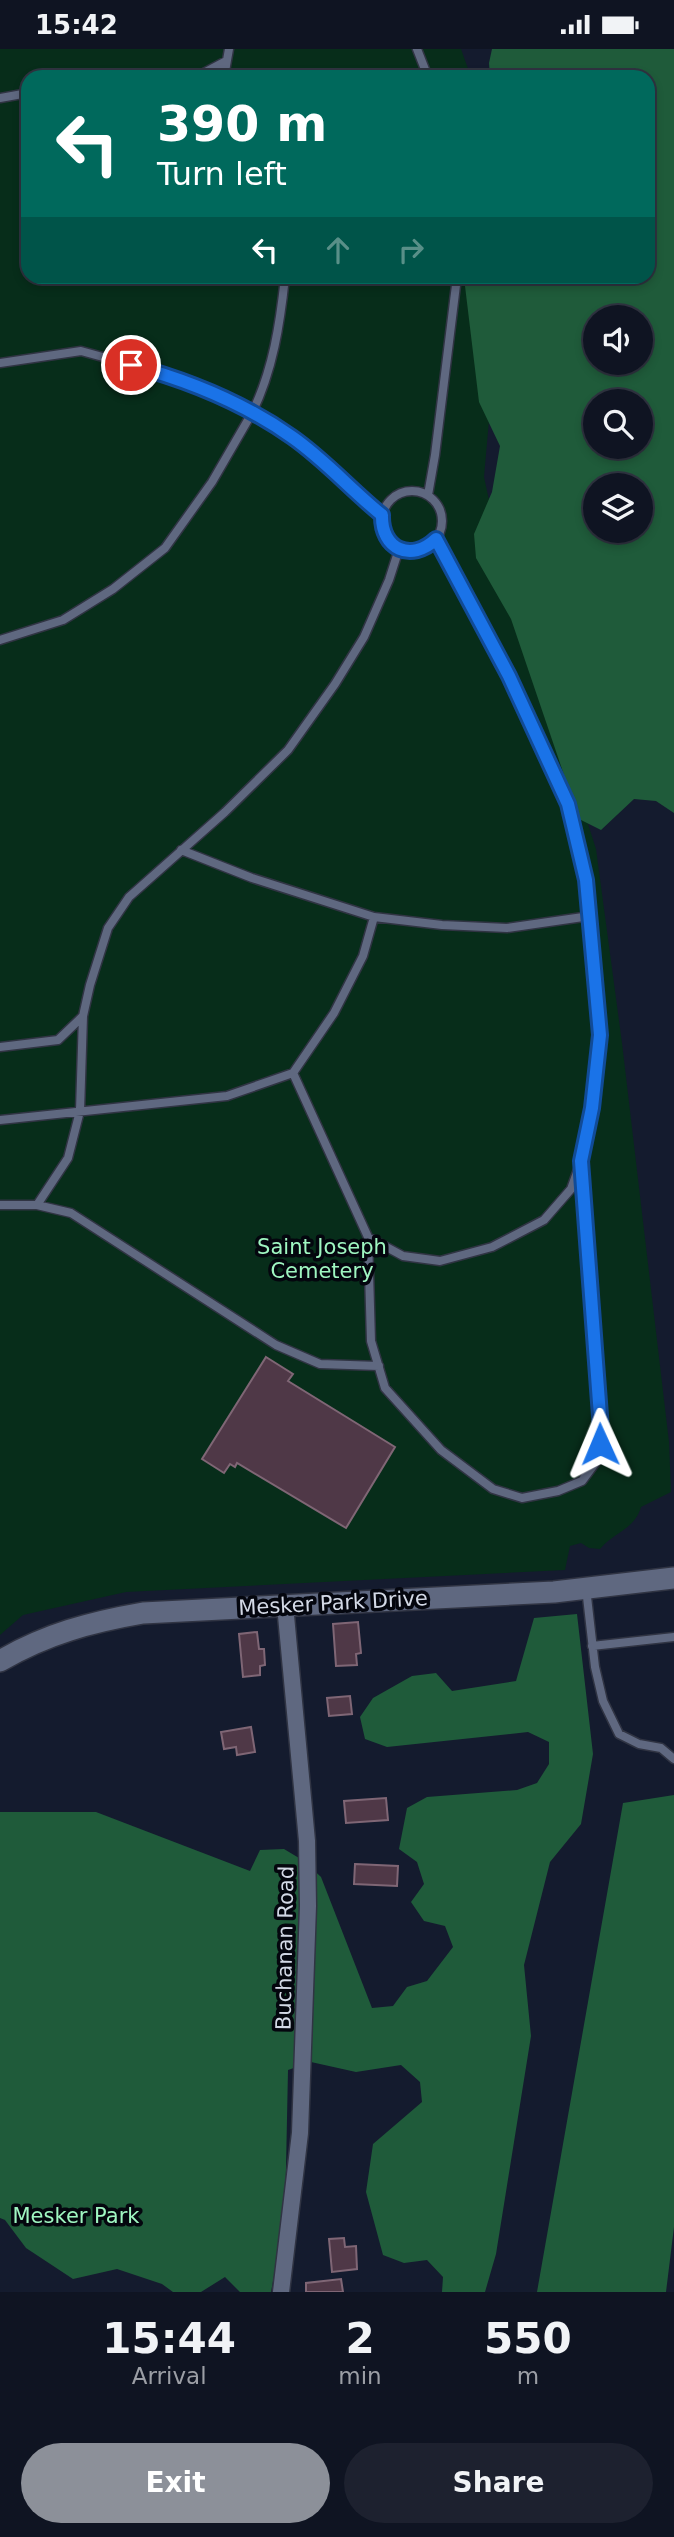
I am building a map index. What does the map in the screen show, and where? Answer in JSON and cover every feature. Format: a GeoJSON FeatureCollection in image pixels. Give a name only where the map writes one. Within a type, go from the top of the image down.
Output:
{"type":"FeatureCollection","features":[{"type":"Feature","properties":{"kind":"street","name":"Mesker Park Drive"},"geometry":{"type":"LineString","coordinates":[[0,1661],[53,1634],[96,1621],[143,1613],[586,1588],[674,1578]]}},
{"type":"Feature","properties":{"kind":"street","name":"Buchanan Road"},"geometry":{"type":"LineString","coordinates":[[281,2292],[300,2133],[308,1906],[307,1841],[285,1605]]}},
{"type":"Feature","properties":{"kind":"lane"},"geometry":{"type":"LineString","coordinates":[[417,49],[425,70]]}},
{"type":"Feature","properties":{"kind":"lane"},"geometry":{"type":"LineString","coordinates":[[225,70],[227,50]]}},
{"type":"Feature","properties":{"kind":"lane"},"geometry":{"type":"LineString","coordinates":[[210,70],[226,61]]}},
{"type":"Feature","properties":{"kind":"lane"},"geometry":{"type":"LineString","coordinates":[[0,98],[21,94]]}},
{"type":"Feature","properties":{"kind":"lane"},"geometry":{"type":"LineString","coordinates":[[0,640],[63,619],[113,589],[165,548],[212,482],[265,387],[280,325],[284,284]]}},
{"type":"Feature","properties":{"kind":"lane"},"geometry":{"type":"LineString","coordinates":[[428,495],[452,334],[456,284]]}},
{"type":"Feature","properties":{"kind":"lane"},"geometry":{"type":"LineString","coordinates":[[0,363],[81,351],[180,378],[252,413],[293,437],[382,515]]}},
{"type":"Feature","properties":{"kind":"lane"},"geometry":{"type":"LineString","coordinates":[[409,491],[428,495],[435,502],[442,520],[436,539],[419,551],[399,549],[390,543],[384,534],[382,515],[392,498],[400,493],[409,491]]}},
{"type":"Feature","properties":{"kind":"lane"},"geometry":{"type":"LineString","coordinates":[[368,1237],[403,1256],[440,1261],[492,1247],[544,1220],[571,1189],[581,1161],[592,1108],[600,1035],[586,880],[568,804],[509,676],[436,539]]}},
{"type":"Feature","properties":{"kind":"lane"},"geometry":{"type":"LineString","coordinates":[[37,1205],[68,1159],[80,1111],[83,1016],[108,928],[129,897],[288,750],[335,684],[364,637],[389,580],[399,549]]}},
{"type":"Feature","properties":{"kind":"lane"},"geometry":{"type":"LineString","coordinates":[[181,850],[252,878],[374,917],[442,925],[507,928],[590,916]]}},
{"type":"Feature","properties":{"kind":"lane"},"geometry":{"type":"LineString","coordinates":[[0,1120],[227,1095],[293,1073],[334,1013],[363,956],[374,917]]}},
{"type":"Feature","properties":{"kind":"lane"},"geometry":{"type":"LineString","coordinates":[[0,1047],[58,1040],[83,1016]]}},
{"type":"Feature","properties":{"kind":"lane"},"geometry":{"type":"LineString","coordinates":[[293,1073],[368,1237],[371,1341],[385,1388],[441,1450],[493,1489],[522,1498],[558,1490],[582,1481],[599,1458],[601,1429],[581,1161]]}},
{"type":"Feature","properties":{"kind":"lane"},"geometry":{"type":"LineString","coordinates":[[0,1205],[37,1205],[71,1213],[276,1345],[320,1364],[379,1366]]}},
{"type":"Feature","properties":{"kind":"lane"},"geometry":{"type":"LineString","coordinates":[[586,1588],[594,1667],[603,1701],[619,1734],[639,1744],[661,1748],[674,1759]]}},
{"type":"Feature","properties":{"kind":"lane"},"geometry":{"type":"LineString","coordinates":[[592,1646],[674,1637]]}},
{"type":"Feature","properties":{"kind":"green space","name":"Saint Joseph Cemetery"},"geometry":{"type":"Polygon","coordinates":[[[0,49],[461,49],[468,70],[21,70],[21,284],[490,284],[496,341],[484,477],[498,541],[596,849],[622,1043],[669,1442],[671,1492],[641,1507],[634,1521],[600,1549],[589,1548],[581,1543],[570,1546],[565,1570],[126,1592],[23,1615],[0,1635],[0,49]]]}},
{"type":"Feature","properties":{"kind":"green space"},"geometry":{"type":"Polygon","coordinates":[[[492,49],[674,49],[674,813],[656,801],[634,799],[601,830],[579,819],[511,619],[476,558],[474,534],[492,492],[500,446],[479,402],[465,286],[655,284],[655,70],[490,70],[489,63],[492,49]]]}},
{"type":"Feature","properties":{"kind":"green space","name":"Mesker Park"},"geometry":{"type":"Polygon","coordinates":[[[577,1614],[593,1754],[581,1824],[550,1862],[524,1965],[531,2036],[496,2254],[485,2292],[442,2292],[443,2277],[427,2260],[404,2263],[383,2255],[366,2192],[373,2144],[422,2102],[420,2082],[401,2065],[356,2072],[311,2062],[288,2070],[285,2216],[271,2292],[240,2292],[225,2277],[201,2292],[173,2292],[162,2284],[117,2269],[73,2279],[26,2248],[5,2220],[0,2218],[0,1812],[96,1812],[250,1871],[260,1850],[284,1849],[304,1861],[321,1877],[372,2008],[393,2006],[407,1987],[427,1981],[453,1947],[445,1926],[424,1921],[411,1902],[424,1884],[417,1862],[399,1849],[407,1808],[427,1797],[517,1790],[537,1783],[549,1764],[549,1742],[528,1732],[387,1747],[365,1739],[360,1717],[373,1698],[412,1676],[436,1673],[452,1691],[516,1681],[534,1618],[577,1614]]]}},
{"type":"Feature","properties":{"kind":"green space"},"geometry":{"type":"Polygon","coordinates":[[[674,1795],[674,2227],[666,2292],[537,2292],[623,1803],[674,1795]]]}},
{"type":"Feature","properties":{"kind":"building"},"geometry":{"type":"Polygon","coordinates":[[[266,1357],[293,1374],[288,1381],[395,1447],[346,1528],[237,1463],[235,1467],[230,1464],[224,1473],[202,1459],[266,1357]]]}},
{"type":"Feature","properties":{"kind":"building"},"geometry":{"type":"Polygon","coordinates":[[[358,1622],[361,1653],[356,1654],[357,1665],[336,1666],[333,1624],[358,1622]]]}},
{"type":"Feature","properties":{"kind":"building"},"geometry":{"type":"Polygon","coordinates":[[[257,1632],[259,1649],[264,1649],[265,1665],[260,1666],[260,1675],[243,1677],[239,1634],[257,1632]]]}},
{"type":"Feature","properties":{"kind":"building"},"geometry":{"type":"Polygon","coordinates":[[[350,1696],[352,1714],[329,1716],[327,1698],[350,1696]]]}},
{"type":"Feature","properties":{"kind":"building"},"geometry":{"type":"Polygon","coordinates":[[[251,1727],[255,1752],[237,1755],[236,1747],[224,1749],[221,1732],[251,1727]]]}},
{"type":"Feature","properties":{"kind":"building"},"geometry":{"type":"Polygon","coordinates":[[[386,1798],[388,1820],[346,1823],[344,1801],[386,1798]]]}},
{"type":"Feature","properties":{"kind":"building"},"geometry":{"type":"Polygon","coordinates":[[[355,1864],[398,1866],[397,1886],[354,1884],[355,1864]]]}},
{"type":"Feature","properties":{"kind":"building"},"geometry":{"type":"Polygon","coordinates":[[[344,2238],[345,2247],[356,2246],[357,2269],[332,2272],[329,2239],[344,2238]]]}},
{"type":"Feature","properties":{"kind":"building"},"geometry":{"type":"Polygon","coordinates":[[[341,2279],[343,2292],[306,2292],[306,2283],[341,2279]]]}},
{"type":"Feature","properties":{"kind":"route"},"geometry":{"type":"LineString","coordinates":[[131,365],[180,378],[252,413],[293,437],[382,515],[384,534],[390,543],[399,549],[419,551],[429,547],[436,539],[509,676],[568,804],[586,880],[600,1035],[592,1108],[581,1161],[600,1444]]}}]}
